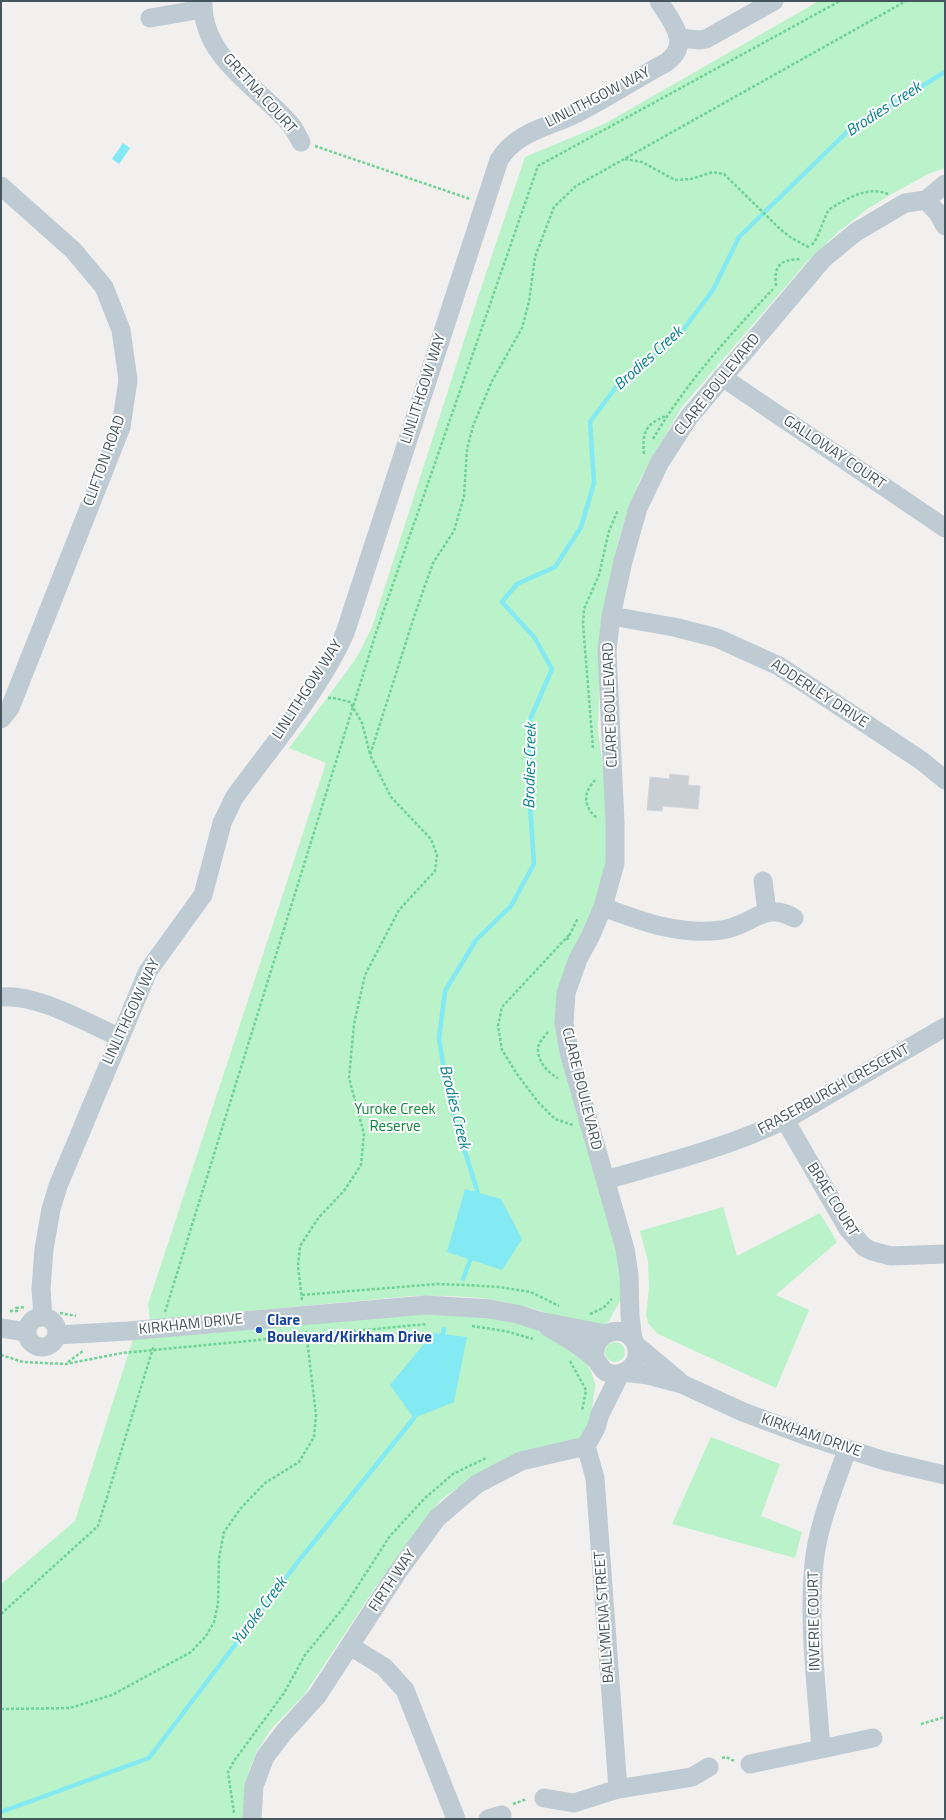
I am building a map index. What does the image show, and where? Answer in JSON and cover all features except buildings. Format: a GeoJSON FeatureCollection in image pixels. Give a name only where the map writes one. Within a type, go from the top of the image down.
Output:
{"type":"FeatureCollection","features":[{"type":"Feature","properties":{"kind":"street"},"geometry":{"type":"LineString","coordinates":[[659,1],[679,38],[700,40],[706,39],[774,1]]}},
{"type":"Feature","properties":{"kind":"street"},"geometry":{"type":"LineString","coordinates":[[150,18],[203,5]]}},
{"type":"Feature","properties":{"kind":"street","name":"GRETNA COURT"},"geometry":{"type":"LineString","coordinates":[[203,5],[210,36],[231,67],[292,126],[301,142]]}},
{"type":"Feature","properties":{"kind":"street","name":"LINLITHGOW WAY"},"geometry":{"type":"LineString","coordinates":[[42,1317],[41,1289],[44,1249],[51,1209],[68,1161],[148,971],[203,894],[222,823],[234,798],[304,702],[339,646],[483,204],[499,160],[510,146],[526,135],[571,116],[667,62],[676,54],[679,38]]}},
{"type":"Feature","properties":{"kind":"street"},"geometry":{"type":"LineString","coordinates":[[945,184],[926,200],[938,213],[945,226]]}},
{"type":"Feature","properties":{"kind":"street","name":"CLIFTON ROAD"},"geometry":{"type":"LineString","coordinates":[[1,186],[73,250],[104,287],[121,330],[128,380],[121,427],[10,708],[1,719]]}},
{"type":"Feature","properties":{"kind":"street","name":"CLARE BOULEVARD"},"geometry":{"type":"LineString","coordinates":[[635,1342],[628,1296],[628,1262],[570,1056],[564,1023],[565,1004],[569,981],[603,907],[615,863],[615,823],[607,651],[611,616],[624,561],[638,508],[660,462],[689,417],[722,377],[823,259],[856,232],[905,203],[926,200]]}},
{"type":"Feature","properties":{"kind":"street","name":"GALLOWAY COURT"},"geometry":{"type":"LineString","coordinates":[[722,377],[945,528]]}},
{"type":"Feature","properties":{"kind":"street","name":"ADDERLEY DRIVE"},"geometry":{"type":"LineString","coordinates":[[611,616],[674,627],[717,638],[779,666],[922,761],[945,780]]}},
{"type":"Feature","properties":{"kind":"street"},"geometry":{"type":"LineString","coordinates":[[763,881],[767,911]]}},
{"type":"Feature","properties":{"kind":"street"},"geometry":{"type":"LineString","coordinates":[[603,907],[653,925],[683,930],[722,930],[736,927],[767,911],[787,913],[794,918]]}},
{"type":"Feature","properties":{"kind":"street"},"geometry":{"type":"LineString","coordinates":[[1,997],[9,996],[27,999],[46,1005],[119,1037]]}},
{"type":"Feature","properties":{"kind":"street","name":"FRASERBURGH CRESCENT"},"geometry":{"type":"LineString","coordinates":[[606,1180],[740,1141],[785,1120],[945,1027]]}},
{"type":"Feature","properties":{"kind":"street","name":"BRAE COURT"},"geometry":{"type":"LineString","coordinates":[[785,1120],[848,1229],[864,1247],[872,1251],[891,1256],[945,1254]]}},
{"type":"Feature","properties":{"kind":"street","name":"CLARE BOULEVARD"},"geometry":{"type":"LineString","coordinates":[[607,1333],[628,1296]]}},
{"type":"Feature","properties":{"kind":"street","name":"KIRKHAM DRIVE"},"geometry":{"type":"LineString","coordinates":[[57,1335],[128,1331],[391,1307],[447,1305],[490,1308],[539,1320],[607,1333]]}},
{"type":"Feature","properties":{"kind":"street"},"geometry":{"type":"LineString","coordinates":[[42,1317],[48,1318],[54,1323],[57,1335],[54,1342],[42,1348],[31,1343],[26,1332],[30,1323],[34,1319],[42,1317]]}},
{"type":"Feature","properties":{"kind":"street","name":"KIRKHAM DRIVE"},"geometry":{"type":"LineString","coordinates":[[539,1320],[597,1362]]}},
{"type":"Feature","properties":{"kind":"street"},"geometry":{"type":"LineString","coordinates":[[1,1328],[26,1332]]}},
{"type":"Feature","properties":{"kind":"street"},"geometry":{"type":"LineString","coordinates":[[586,1446],[596,1428],[600,1414],[622,1373],[634,1364],[637,1351],[635,1342],[622,1332],[607,1333],[596,1344],[600,1414]]}},
{"type":"Feature","properties":{"kind":"street","name":"KIRKHAM DRIVE"},"geometry":{"type":"LineString","coordinates":[[635,1342],[682,1384]]}},
{"type":"Feature","properties":{"kind":"street"},"geometry":{"type":"LineString","coordinates":[[597,1362],[608,1372],[622,1373]]}},
{"type":"Feature","properties":{"kind":"street","name":"KIRKHAM DRIVE"},"geometry":{"type":"LineString","coordinates":[[622,1373],[648,1375],[682,1384],[750,1414],[810,1438],[847,1450],[945,1476]]}},
{"type":"Feature","properties":{"kind":"street","name":"FIRTH WAY"},"geometry":{"type":"LineString","coordinates":[[252,1819],[254,1786],[265,1757],[285,1731],[317,1696],[397,1573],[437,1518],[477,1484],[521,1461],[586,1446]]}},
{"type":"Feature","properties":{"kind":"street","name":"BALLYMENA STREET"},"geometry":{"type":"LineString","coordinates":[[586,1446],[595,1478],[618,1789]]}},
{"type":"Feature","properties":{"kind":"street","name":"INVERIE COURT"},"geometry":{"type":"LineString","coordinates":[[821,1749],[812,1617],[814,1562],[819,1538],[847,1450]]}},
{"type":"Feature","properties":{"kind":"street"},"geometry":{"type":"LineString","coordinates":[[350,1646],[384,1668],[405,1690],[456,1819]]}},
{"type":"Feature","properties":{"kind":"street"},"geometry":{"type":"LineString","coordinates":[[750,1764],[873,1738]]}},
{"type":"Feature","properties":{"kind":"street"},"geometry":{"type":"LineString","coordinates":[[544,1798],[574,1803],[618,1789],[692,1777],[710,1767]]}},
{"type":"Feature","properties":{"kind":"path"},"geometry":{"type":"LineString","coordinates":[[1,1614],[98,1526],[378,628],[538,166],[840,1]]}},
{"type":"Feature","properties":{"kind":"path"},"geometry":{"type":"LineString","coordinates":[[370,754],[433,563],[454,531],[464,496],[467,450],[473,426],[492,381],[522,328],[529,302],[535,257],[554,207],[576,186],[906,1]]}},
{"type":"Feature","properties":{"kind":"path"},"geometry":{"type":"LineString","coordinates":[[301,142],[329,150],[483,204]]}},
{"type":"Feature","properties":{"kind":"path"},"geometry":{"type":"LineString","coordinates":[[625,159],[642,162],[675,180],[691,179],[713,172],[720,172],[748,195],[780,229],[790,237],[810,248]]}},
{"type":"Feature","properties":{"kind":"path"},"geometry":{"type":"LineString","coordinates":[[776,286],[774,274],[777,266],[784,261],[800,259]]}},
{"type":"Feature","properties":{"kind":"path"},"geometry":{"type":"LineString","coordinates":[[644,454],[643,440],[645,431],[655,420],[667,416]]}},
{"type":"Feature","properties":{"kind":"path"},"geometry":{"type":"LineString","coordinates":[[1,1709],[70,1708],[112,1695],[191,1652],[206,1636],[214,1622],[218,1604],[219,1558],[224,1532],[241,1508],[265,1483],[299,1462],[314,1437],[316,1415],[298,1266],[300,1246],[319,1216],[344,1191],[362,1165],[364,1134],[349,1078],[354,1024],[365,976],[399,910],[435,872],[438,855],[431,839],[392,797],[370,754],[362,723],[350,702],[328,698]]}},
{"type":"Feature","properties":{"kind":"path"},"geometry":{"type":"LineString","coordinates":[[596,779],[587,791],[586,802],[593,816],[598,818]]}},
{"type":"Feature","properties":{"kind":"path"},"geometry":{"type":"LineString","coordinates":[[570,933],[502,1007],[498,1026],[502,1050],[517,1074],[538,1102],[555,1119],[574,1125]]}},
{"type":"Feature","properties":{"kind":"path"},"geometry":{"type":"LineString","coordinates":[[548,1032],[540,1041],[538,1049],[541,1060],[547,1070],[560,1079]]}},
{"type":"Feature","properties":{"kind":"path"},"geometry":{"type":"LineString","coordinates":[[16,1311],[16,1308],[25,1307]]}},
{"type":"Feature","properties":{"kind":"path"},"geometry":{"type":"LineString","coordinates":[[1,1355],[23,1362],[66,1364],[122,1353],[433,1323]]}},
{"type":"Feature","properties":{"kind":"path"},"geometry":{"type":"LineString","coordinates":[[469,1326],[505,1331],[536,1339]]}},
{"type":"Feature","properties":{"kind":"path"},"geometry":{"type":"LineString","coordinates":[[568,1360],[574,1366],[582,1386],[586,1390],[581,1418]]}},
{"type":"Feature","properties":{"kind":"path"},"geometry":{"type":"LineString","coordinates":[[234,1819],[228,1772],[234,1761],[284,1693],[305,1655],[344,1607],[390,1536],[420,1504],[453,1474],[493,1455]]}},
{"type":"Feature","properties":{"kind":"path"},"geometry":{"type":"LineString","coordinates":[[921,1724],[945,1717]]}},
{"type":"Feature","properties":{"kind":"path"},"geometry":{"type":"LineString","coordinates":[[710,1767],[716,1759],[726,1757],[750,1764]]}},
{"type":"Feature","properties":{"kind":"path"},"geometry":{"type":"LineString","coordinates":[[495,1817],[513,1804],[532,1798],[544,1798]]}},
{"type":"Feature","properties":{"kind":"green space","name":"Yuroke Creek Reserve"},"geometry":{"type":"Polygon","coordinates":[[[819,1],[945,1],[945,168],[928,174],[866,210],[837,233],[806,263],[681,408],[641,478],[630,504],[618,542],[601,618],[598,730],[607,799],[607,856],[599,897],[563,979],[618,1248],[621,1299],[609,1321],[604,1325],[592,1327],[539,1310],[506,1302],[459,1296],[412,1296],[150,1320],[148,1304],[326,763],[289,748],[357,657],[372,627],[479,294],[525,157],[604,124],[819,1]]]}},
{"type":"Feature","properties":{"kind":"green space"},"geometry":{"type":"Polygon","coordinates":[[[723,1207],[737,1256],[820,1213],[837,1242],[776,1295],[809,1310],[776,1388],[658,1334],[648,1323],[646,1315],[649,1288],[648,1261],[640,1231],[723,1207]]]}},
{"type":"Feature","properties":{"kind":"green space"},"geometry":{"type":"Polygon","coordinates":[[[451,1311],[514,1323],[557,1338],[575,1350],[588,1365],[595,1384],[590,1418],[579,1441],[498,1464],[442,1499],[428,1515],[377,1585],[304,1695],[272,1728],[257,1751],[249,1770],[243,1819],[1,1819],[1,1584],[75,1521],[133,1339],[451,1311]]]}},
{"type":"Feature","properties":{"kind":"green space"},"geometry":{"type":"Polygon","coordinates":[[[615,1342],[622,1345],[625,1352],[622,1359],[615,1362],[608,1359],[605,1352],[608,1345],[615,1342]]]}},
{"type":"Feature","properties":{"kind":"green space"},"geometry":{"type":"Polygon","coordinates":[[[711,1437],[780,1464],[761,1516],[802,1532],[795,1558],[672,1524],[711,1437]]]}},
{"type":"Feature","properties":{"kind":"water"},"geometry":{"type":"Polygon","coordinates":[[[123,143],[130,148],[119,164],[112,159],[123,143]]]}},
{"type":"Feature","properties":{"kind":"water"},"geometry":{"type":"Polygon","coordinates":[[[465,1189],[501,1199],[522,1239],[502,1270],[447,1252],[465,1189]]]}},
{"type":"Feature","properties":{"kind":"water"},"geometry":{"type":"Polygon","coordinates":[[[433,1333],[467,1337],[454,1402],[414,1418],[390,1385],[433,1333]]]}},
{"type":"Feature","properties":{"kind":"waterway","name":"Brodies Creek"},"geometry":{"type":"LineString","coordinates":[[479,1197],[448,1096],[439,1038],[445,991],[476,940],[511,906],[534,864],[529,791],[529,722],[552,669],[534,637],[502,602],[517,584],[555,567],[581,527],[594,483],[590,422],[619,383],[677,338],[713,290],[739,237],[847,132],[945,72]]}},
{"type":"Feature","properties":{"kind":"waterway","name":"Brodies Creek"},"geometry":{"type":"LineString","coordinates":[[463,1279],[472,1255]]}},
{"type":"Feature","properties":{"kind":"waterway","name":"Yuroke Creek"},"geometry":{"type":"LineString","coordinates":[[441,1339],[444,1329]]}},
{"type":"Feature","properties":{"kind":"waterway","name":"Yuroke Creek"},"geometry":{"type":"LineString","coordinates":[[1,1812],[149,1758],[301,1558],[414,1418],[415,1414]]}},
{"type":"Feature","properties":{"kind":"place","name":"Clare Boulevard/Kirkham Drive"},"geometry":{"type":"Point","coordinates":[259,1330]}}]}
